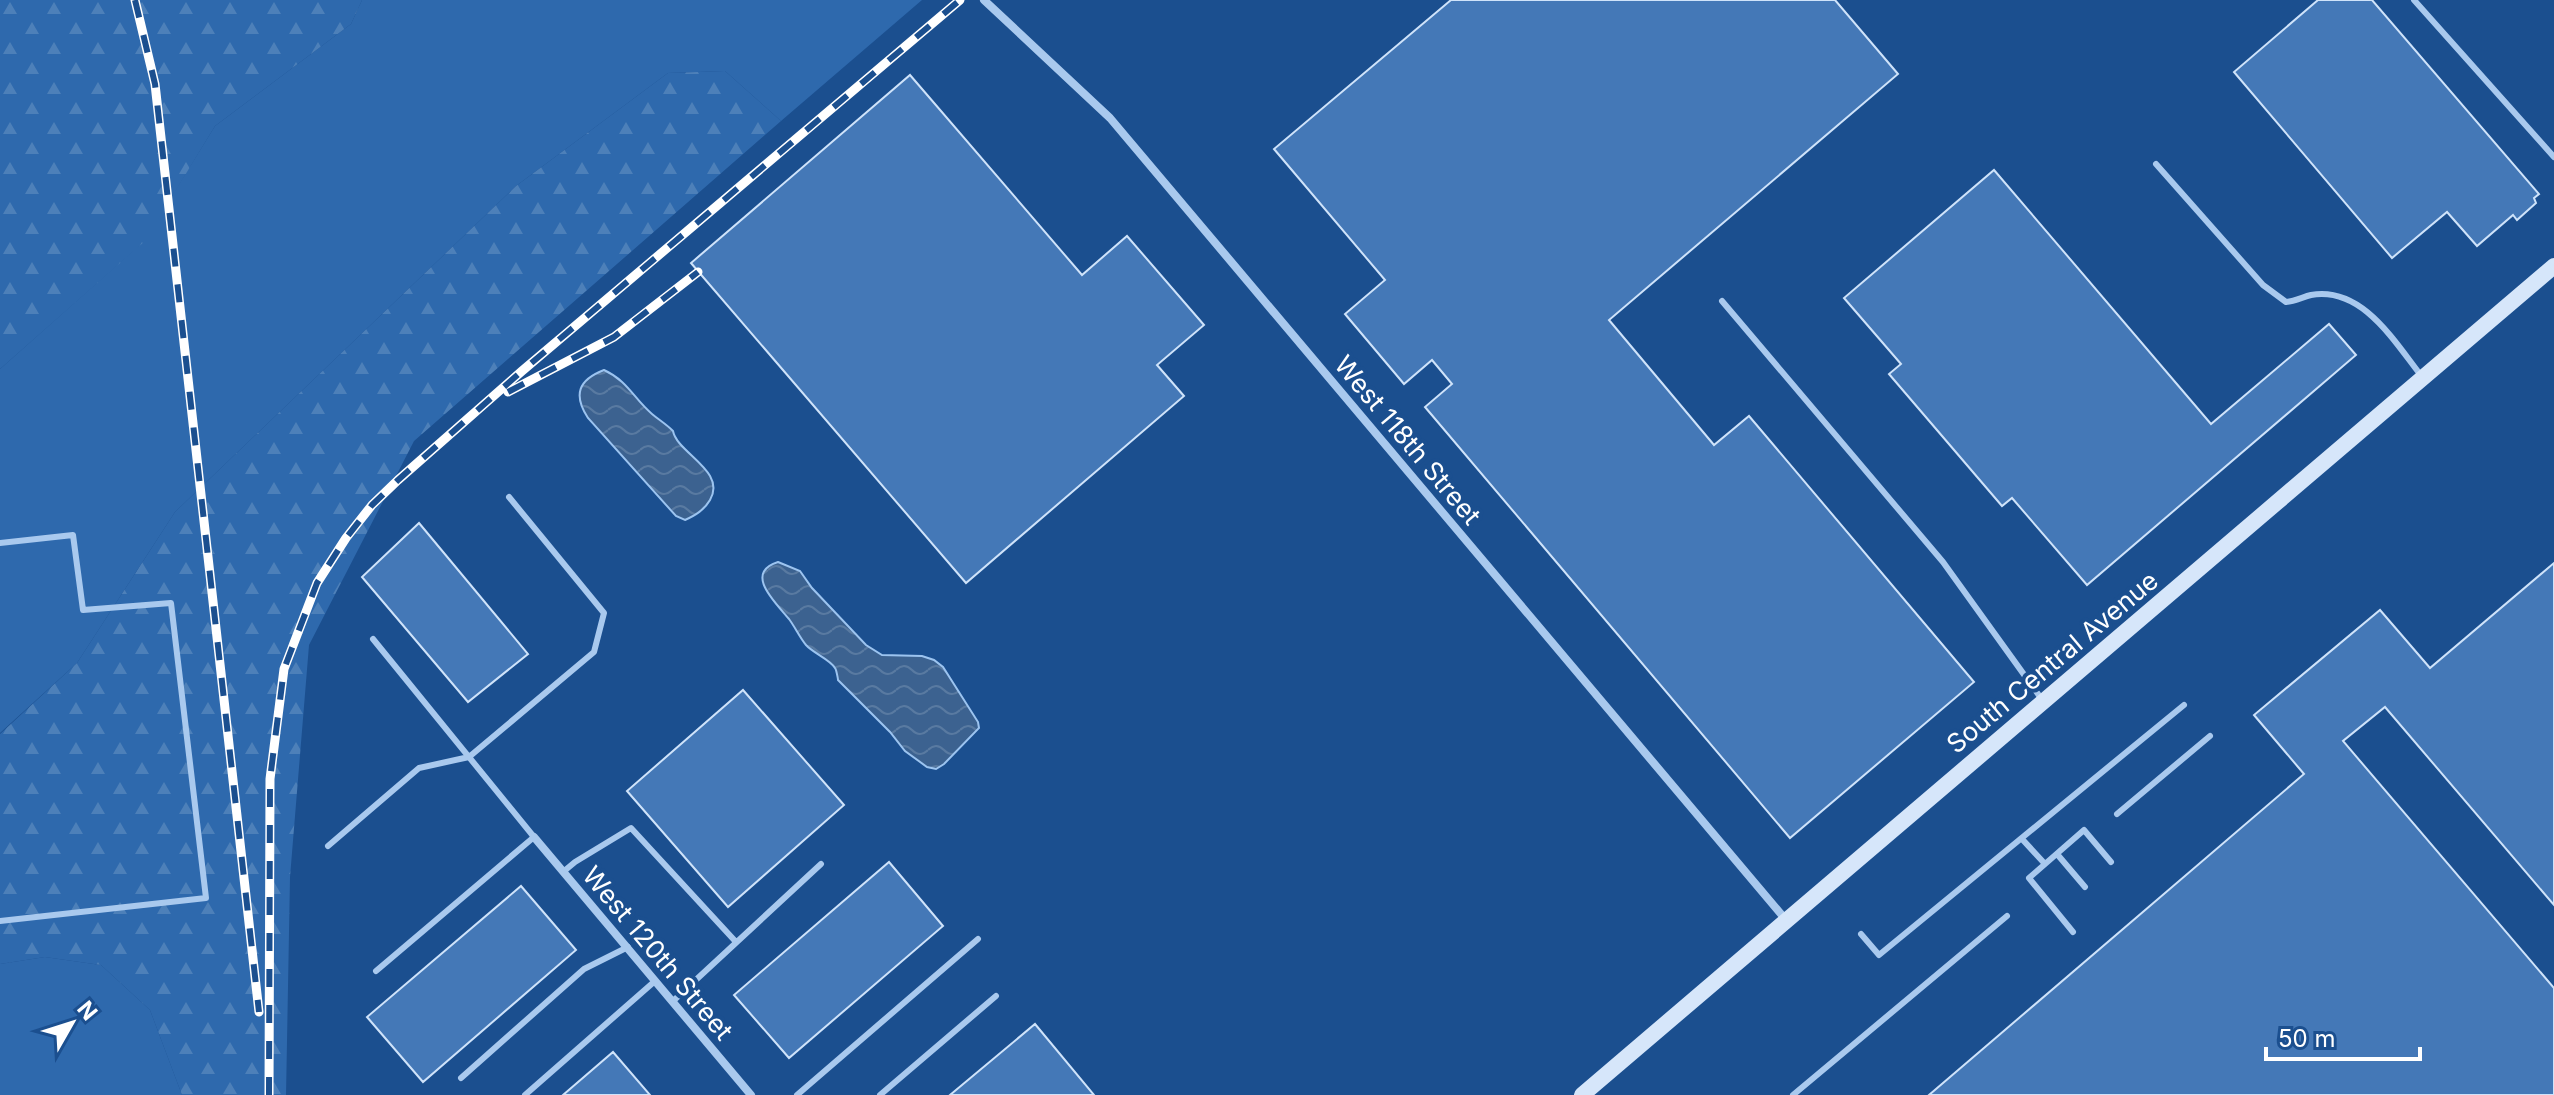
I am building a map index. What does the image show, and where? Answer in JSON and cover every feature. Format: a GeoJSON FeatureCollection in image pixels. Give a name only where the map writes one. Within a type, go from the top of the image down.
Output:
{"type":"FeatureCollection","features":[{"type":"Feature","properties":{"kind":"street","name":"West 118th Street"},"geometry":{"type":"LineString","coordinates":[[984,0],[1110,118],[1786,920]]}},
{"type":"Feature","properties":{"kind":"street","name":"South Central Avenue"},"geometry":{"type":"LineString","coordinates":[[1582,1095],[2554,266]]}},
{"type":"Feature","properties":{"kind":"street","name":"West 120th Street"},"geometry":{"type":"LineString","coordinates":[[534,837],[751,1095]]}},
{"type":"Feature","properties":{"kind":"lane"},"geometry":{"type":"LineString","coordinates":[[2414,0],[2554,157]]}},
{"type":"Feature","properties":{"kind":"lane"},"geometry":{"type":"LineString","coordinates":[[2156,164],[2263,285],[2286,302],[2312,295],[2339,296],[2356,302],[2375,319],[2423,378]]}},
{"type":"Feature","properties":{"kind":"lane"},"geometry":{"type":"LineString","coordinates":[[1722,301],[1943,562],[2043,701]]}},
{"type":"Feature","properties":{"kind":"lane"},"geometry":{"type":"LineString","coordinates":[[328,846],[419,768],[469,757],[594,652],[604,613],[509,497]]}},
{"type":"Feature","properties":{"kind":"lane"},"geometry":{"type":"LineString","coordinates":[[0,543],[73,535],[83,610],[171,603],[206,898],[0,921]]}},
{"type":"Feature","properties":{"kind":"lane"},"geometry":{"type":"LineString","coordinates":[[373,639],[534,837],[376,971]]}},
{"type":"Feature","properties":{"kind":"lane"},"geometry":{"type":"LineString","coordinates":[[1861,934],[1879,955],[2184,705]]}},
{"type":"Feature","properties":{"kind":"lane"},"geometry":{"type":"LineString","coordinates":[[2117,814],[2210,736]]}},
{"type":"Feature","properties":{"kind":"lane"},"geometry":{"type":"LineString","coordinates":[[563,872],[631,828],[736,942]]}},
{"type":"Feature","properties":{"kind":"lane"},"geometry":{"type":"LineString","coordinates":[[2073,932],[2029,878],[2084,830],[2111,862]]}},
{"type":"Feature","properties":{"kind":"lane"},"geometry":{"type":"LineString","coordinates":[[2022,839],[2045,864]]}},
{"type":"Feature","properties":{"kind":"lane"},"geometry":{"type":"LineString","coordinates":[[2057,854],[2085,887]]}},
{"type":"Feature","properties":{"kind":"lane"},"geometry":{"type":"LineString","coordinates":[[672,1002],[821,864]]}},
{"type":"Feature","properties":{"kind":"lane"},"geometry":{"type":"LineString","coordinates":[[1793,1095],[2007,916]]}},
{"type":"Feature","properties":{"kind":"lane"},"geometry":{"type":"LineString","coordinates":[[797,1095],[978,939]]}},
{"type":"Feature","properties":{"kind":"lane"},"geometry":{"type":"LineString","coordinates":[[461,1078],[584,969],[628,947]]}},
{"type":"Feature","properties":{"kind":"lane"},"geometry":{"type":"LineString","coordinates":[[525,1095],[655,981]]}},
{"type":"Feature","properties":{"kind":"lane"},"geometry":{"type":"LineString","coordinates":[[880,1095],[996,996]]}},
{"type":"Feature","properties":{"kind":"green space"},"geometry":{"type":"Polygon","coordinates":[[[0,0],[362,0],[351,24],[215,126],[145,241],[0,369],[0,0]]]}},
{"type":"Feature","properties":{"kind":"green space"},"geometry":{"type":"Polygon","coordinates":[[[362,0],[922,0],[781,121],[725,71],[668,73],[516,186],[175,512],[77,663],[0,733],[0,369],[144,241],[215,126],[351,24],[362,0]]]}},
{"type":"Feature","properties":{"kind":"green space"},"geometry":{"type":"Polygon","coordinates":[[[725,71],[781,121],[414,441],[309,645],[290,877],[286,1095],[182,1095],[150,1010],[101,965],[45,957],[0,964],[0,734],[77,663],[175,512],[516,186],[668,73],[725,71]]]}},
{"type":"Feature","properties":{"kind":"green space"},"geometry":{"type":"Polygon","coordinates":[[[45,957],[101,965],[150,1010],[182,1095],[0,1095],[0,964],[45,957]]]}},
{"type":"Feature","properties":{"kind":"water"},"geometry":{"type":"Polygon","coordinates":[[[604,370],[619,379],[673,431],[676,439],[707,471],[713,490],[708,504],[696,514],[685,520],[676,516],[588,418],[581,402],[581,389],[588,378],[604,370]]]}},
{"type":"Feature","properties":{"kind":"water"},"geometry":{"type":"Polygon","coordinates":[[[778,562],[800,571],[866,645],[882,655],[922,656],[943,667],[979,728],[944,764],[936,769],[927,767],[905,751],[838,680],[833,665],[806,645],[763,581],[763,573],[778,562]]]}},
{"type":"Feature","properties":{"kind":"building"},"geometry":{"type":"Polygon","coordinates":[[[1451,0],[1835,0],[1898,74],[1609,320],[1714,445],[1749,416],[1974,682],[1790,838],[1425,407],[1452,384],[1432,360],[1404,384],[1345,314],[1385,280],[1274,149],[1451,0]]]}},
{"type":"Feature","properties":{"kind":"building"},"geometry":{"type":"Polygon","coordinates":[[[2318,0],[2372,0],[2539,194],[2534,198],[2536,203],[2517,220],[2513,215],[2477,246],[2447,212],[2392,258],[2234,72],[2318,0]]]}},
{"type":"Feature","properties":{"kind":"building"},"geometry":{"type":"Polygon","coordinates":[[[910,75],[1082,275],[1127,236],[1204,325],[1157,365],[1184,396],[966,583],[691,263],[910,75]]]}},
{"type":"Feature","properties":{"kind":"building"},"geometry":{"type":"Polygon","coordinates":[[[1994,170],[2211,424],[2329,324],[2356,355],[2087,585],[2012,498],[2002,506],[1889,374],[1901,364],[1844,298],[1994,170]]]}},
{"type":"Feature","properties":{"kind":"building"},"geometry":{"type":"Polygon","coordinates":[[[419,523],[528,654],[468,702],[362,577],[419,523]]]}},
{"type":"Feature","properties":{"kind":"building"},"geometry":{"type":"Polygon","coordinates":[[[2554,563],[2554,905],[2385,707],[2343,741],[2554,988],[2554,1095],[1929,1095],[2304,774],[2254,715],[2380,610],[2430,668],[2554,563]]]}},
{"type":"Feature","properties":{"kind":"building"},"geometry":{"type":"Polygon","coordinates":[[[743,690],[844,805],[728,907],[627,791],[743,690]]]}},
{"type":"Feature","properties":{"kind":"building"},"geometry":{"type":"Polygon","coordinates":[[[889,862],[943,926],[789,1058],[734,995],[889,862]]]}},
{"type":"Feature","properties":{"kind":"building"},"geometry":{"type":"Polygon","coordinates":[[[521,886],[576,950],[423,1082],[367,1017],[521,886]]]}},
{"type":"Feature","properties":{"kind":"building"},"geometry":{"type":"Polygon","coordinates":[[[1035,1024],[1094,1095],[950,1095],[1035,1024]]]}},
{"type":"Feature","properties":{"kind":"building"},"geometry":{"type":"Polygon","coordinates":[[[613,1052],[650,1095],[563,1095],[613,1052]]]}},
{"type":"Feature","properties":{"kind":"railway"},"geometry":{"type":"LineString","coordinates":[[135,0],[155,84],[259,1012]]}},
{"type":"Feature","properties":{"kind":"railway"},"geometry":{"type":"LineString","coordinates":[[269,1095],[270,779],[284,669],[317,583],[346,538],[372,505],[398,480],[960,0]]}},
{"type":"Feature","properties":{"kind":"railway"},"geometry":{"type":"LineString","coordinates":[[508,392],[614,337],[698,272]]}}]}
